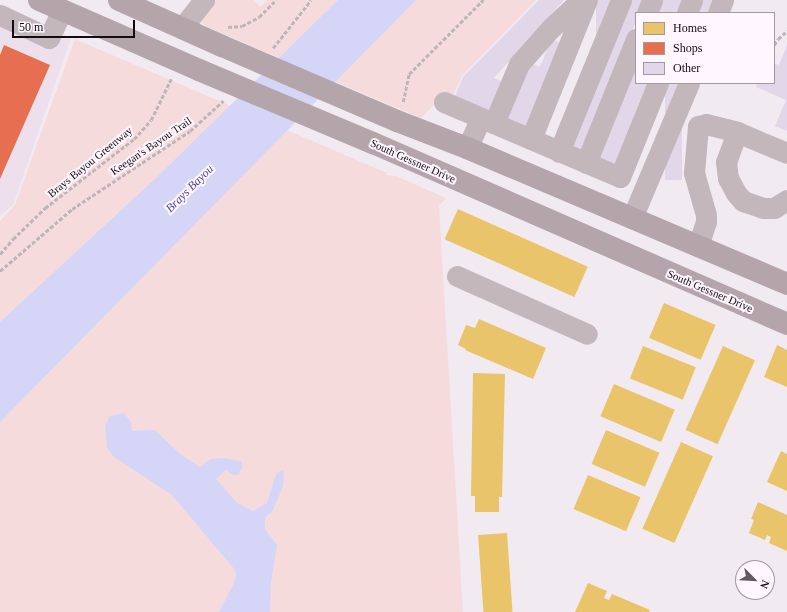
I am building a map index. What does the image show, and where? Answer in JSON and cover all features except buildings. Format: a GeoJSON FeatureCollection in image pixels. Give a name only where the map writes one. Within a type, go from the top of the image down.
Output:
{"type":"FeatureCollection","features":[{"type":"Feature","properties":{"kind":"main road","name":"South Gessner Drive"},"geometry":{"type":"LineString","coordinates":[[39,0],[373,143],[787,324]]}},
{"type":"Feature","properties":{"kind":"main road"},"geometry":{"type":"LineString","coordinates":[[119,0],[182,28],[222,37],[400,113],[467,148],[787,284]]}},
{"type":"Feature","properties":{"kind":"main road"},"geometry":{"type":"LineString","coordinates":[[621,252],[632,218]]}},
{"type":"Feature","properties":{"kind":"lane"},"geometry":{"type":"LineString","coordinates":[[6,0],[0,14],[49,38],[62,10]]}},
{"type":"Feature","properties":{"kind":"lane"},"geometry":{"type":"LineString","coordinates":[[182,28],[204,0]]}},
{"type":"Feature","properties":{"kind":"lane"},"geometry":{"type":"LineString","coordinates":[[467,148],[487,121],[519,64],[551,28],[581,0]]}},
{"type":"Feature","properties":{"kind":"lane"},"geometry":{"type":"LineString","coordinates":[[531,139],[587,0]]}},
{"type":"Feature","properties":{"kind":"lane"},"geometry":{"type":"LineString","coordinates":[[559,152],[620,0]]}},
{"type":"Feature","properties":{"kind":"lane"},"geometry":{"type":"LineString","coordinates":[[646,12],[652,0]]}},
{"type":"Feature","properties":{"kind":"lane"},"geometry":{"type":"LineString","coordinates":[[687,12],[692,0]]}},
{"type":"Feature","properties":{"kind":"lane"},"geometry":{"type":"LineString","coordinates":[[718,12],[723,0]]}},
{"type":"Feature","properties":{"kind":"lane"},"geometry":{"type":"LineString","coordinates":[[586,163],[635,41]]}},
{"type":"Feature","properties":{"kind":"lane"},"geometry":{"type":"LineString","coordinates":[[444,102],[620,177],[658,84]]}},
{"type":"Feature","properties":{"kind":"lane"},"geometry":{"type":"LineString","coordinates":[[632,218],[688,84]]}},
{"type":"Feature","properties":{"kind":"lane"},"geometry":{"type":"LineString","coordinates":[[698,246],[706,222],[706,215],[694,173],[698,126],[706,124],[737,132],[787,153]]}},
{"type":"Feature","properties":{"kind":"lane"},"geometry":{"type":"LineString","coordinates":[[737,132],[726,162],[728,178],[736,194],[743,201],[762,208],[774,208],[787,200]]}},
{"type":"Feature","properties":{"kind":"lane"},"geometry":{"type":"LineString","coordinates":[[457,276],[587,334]]}},
{"type":"Feature","properties":{"kind":"path"},"geometry":{"type":"LineString","coordinates":[[222,37],[259,17],[276,0]]}},
{"type":"Feature","properties":{"kind":"path"},"geometry":{"type":"LineString","coordinates":[[268,53],[311,0]]}},
{"type":"Feature","properties":{"kind":"path"},"geometry":{"type":"LineString","coordinates":[[400,113],[404,92],[410,74],[483,0]]}},
{"type":"Feature","properties":{"kind":"path"},"geometry":{"type":"LineString","coordinates":[[775,44],[778,39],[787,31]]}},
{"type":"Feature","properties":{"kind":"path","name":"Brays Bayou Greenway"},"geometry":{"type":"LineString","coordinates":[[0,254],[45,208],[134,139],[151,120],[176,71]]}},
{"type":"Feature","properties":{"kind":"path","name":"Keegan's Bayou Trail"},"geometry":{"type":"LineString","coordinates":[[0,271],[72,209],[190,131],[226,97]]}},
{"type":"Feature","properties":{"kind":"shaded area"},"geometry":{"type":"Polygon","coordinates":[[[217,0],[254,0],[260,7],[268,0],[536,0],[462,76],[453,95],[446,93],[421,118],[207,27],[202,23],[204,15],[207,9],[217,0]]]}},
{"type":"Feature","properties":{"kind":"shaded area"},"geometry":{"type":"Polygon","coordinates":[[[0,6],[71,38],[13,205],[0,216],[0,6]]]}},
{"type":"Feature","properties":{"kind":"shaded area"},"geometry":{"type":"Polygon","coordinates":[[[75,39],[387,173],[385,175],[396,176],[446,198],[439,206],[463,612],[0,612],[0,221],[15,205],[75,39]]]}},
{"type":"Feature","properties":{"kind":"water","name":"Brays Bayou"},"geometry":{"type":"Polygon","coordinates":[[[338,0],[416,0],[0,422],[0,322],[157,177],[338,0]]]}},
{"type":"Feature","properties":{"kind":"water"},"geometry":{"type":"Polygon","coordinates":[[[124,413],[131,422],[132,431],[155,430],[181,455],[200,467],[211,459],[223,458],[241,461],[243,466],[238,475],[233,475],[226,470],[216,479],[237,503],[253,511],[267,503],[275,477],[277,473],[283,470],[283,486],[273,510],[265,518],[265,529],[277,545],[271,583],[270,612],[219,612],[233,585],[236,575],[235,570],[172,495],[114,457],[107,448],[105,426],[110,416],[124,413]]]}}]}
